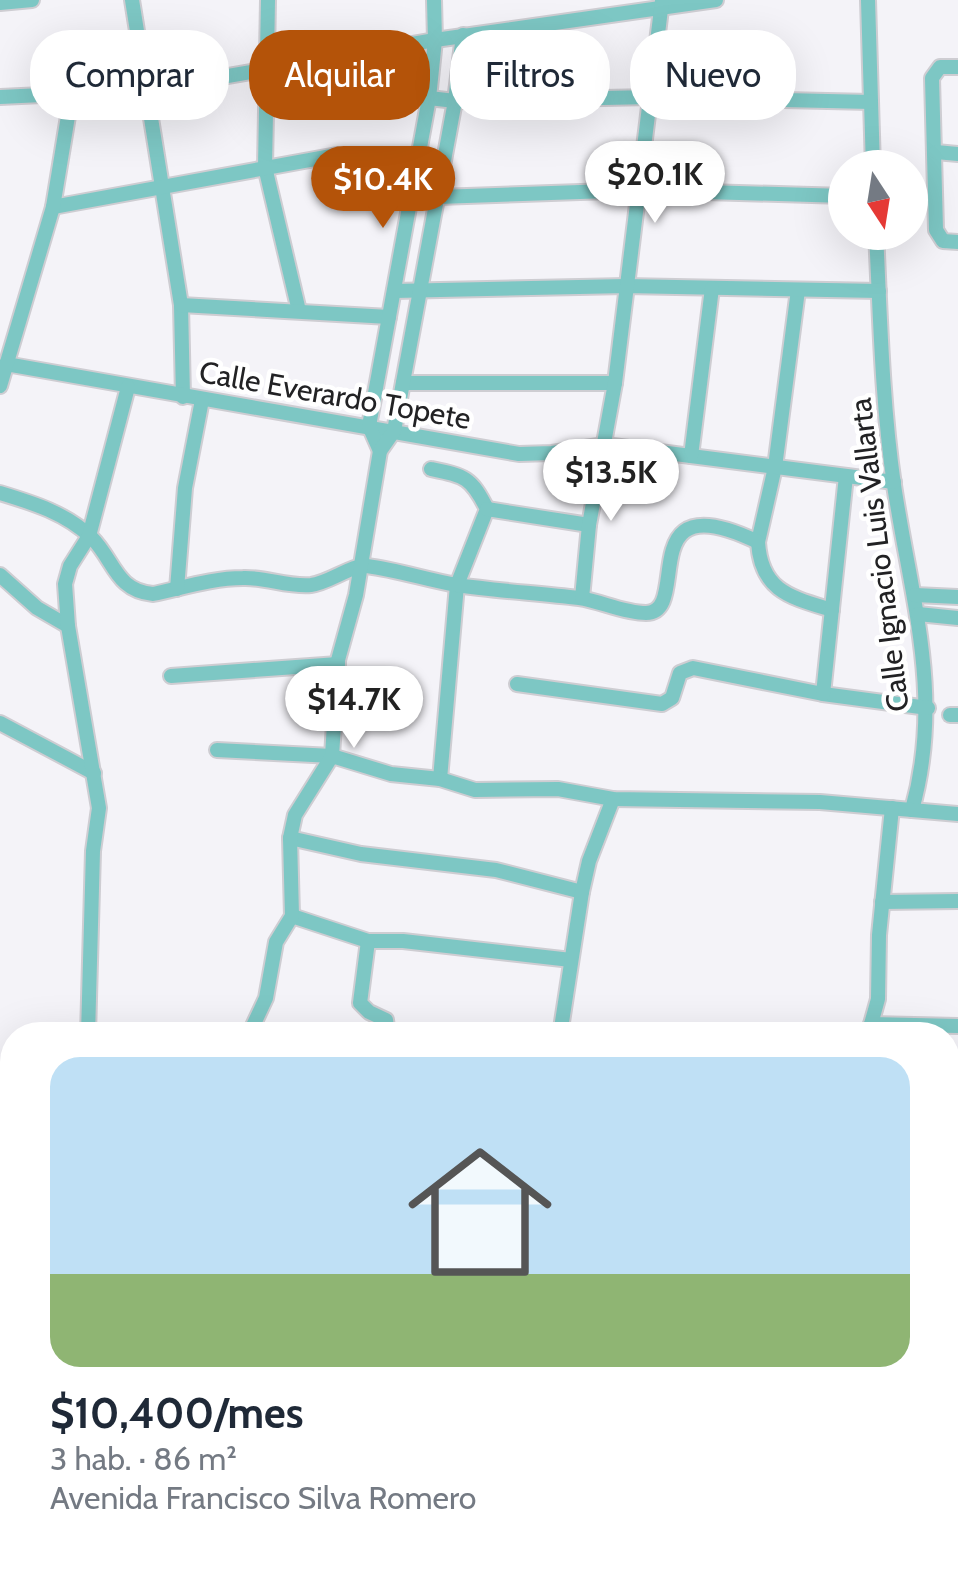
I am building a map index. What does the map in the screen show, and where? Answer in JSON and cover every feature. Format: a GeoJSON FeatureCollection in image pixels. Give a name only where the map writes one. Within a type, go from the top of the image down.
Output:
{"type":"FeatureCollection","features":[{"type":"Feature","properties":{"kind":"street"},"geometry":{"type":"LineString","coordinates":[[0,4],[32,0]]}},
{"type":"Feature","properties":{"kind":"street"},"geometry":{"type":"LineString","coordinates":[[132,0],[137,30]]}},
{"type":"Feature","properties":{"kind":"street"},"geometry":{"type":"LineString","coordinates":[[268,0],[268,30]]}},
{"type":"Feature","properties":{"kind":"street"},"geometry":{"type":"LineString","coordinates":[[430,88],[434,0]]}},
{"type":"Feature","properties":{"kind":"street"},"geometry":{"type":"LineString","coordinates":[[500,30],[662,4],[716,0]]}},
{"type":"Feature","properties":{"kind":"street"},"geometry":{"type":"LineString","coordinates":[[868,0],[872,150]]}},
{"type":"Feature","properties":{"kind":"street"},"geometry":{"type":"LineString","coordinates":[[659,30],[662,4]]}},
{"type":"Feature","properties":{"kind":"street"},"geometry":{"type":"LineString","coordinates":[[430,41],[450,38]]}},
{"type":"Feature","properties":{"kind":"street"},"geometry":{"type":"LineString","coordinates":[[958,67],[943,66],[932,78],[936,230],[940,240],[958,242]]}},
{"type":"Feature","properties":{"kind":"street"},"geometry":{"type":"LineString","coordinates":[[0,97],[30,95]]}},
{"type":"Feature","properties":{"kind":"street"},"geometry":{"type":"LineString","coordinates":[[796,100],[870,102]]}},
{"type":"Feature","properties":{"kind":"street"},"geometry":{"type":"LineString","coordinates":[[0,386],[52,207],[67,120]]}},
{"type":"Feature","properties":{"kind":"street"},"geometry":{"type":"LineString","coordinates":[[152,120],[181,305],[182,397]]}},
{"type":"Feature","properties":{"kind":"street"},"geometry":{"type":"LineString","coordinates":[[266,120],[265,167],[298,311]]}},
{"type":"Feature","properties":{"kind":"street"},"geometry":{"type":"LineString","coordinates":[[380,451],[369,426],[425,120]]}},
{"type":"Feature","properties":{"kind":"street"},"geometry":{"type":"LineString","coordinates":[[255,1022],[266,998],[276,942],[292,916],[290,838],[295,816],[332,756],[338,664],[362,565],[380,451],[394,432],[452,120]]}},
{"type":"Feature","properties":{"kind":"street"},"geometry":{"type":"LineString","coordinates":[[582,598],[589,525],[615,383],[648,120]]}},
{"type":"Feature","properties":{"kind":"street"},"geometry":{"type":"LineString","coordinates":[[936,152],[958,154]]}},
{"type":"Feature","properties":{"kind":"street"},"geometry":{"type":"LineString","coordinates":[[52,207],[336,155]]}},
{"type":"Feature","properties":{"kind":"street"},"geometry":{"type":"LineString","coordinates":[[412,192],[438,196],[638,190],[828,196]]}},
{"type":"Feature","properties":{"kind":"street","name":"Calle Ignacio Luis Vallarta"},"geometry":{"type":"LineString","coordinates":[[877,250],[894,482],[918,614],[928,708],[924,756],[912,810]]}},
{"type":"Feature","properties":{"kind":"street"},"geometry":{"type":"LineString","coordinates":[[394,291],[626,286],[879,291]]}},
{"type":"Feature","properties":{"kind":"street"},"geometry":{"type":"LineString","coordinates":[[692,456],[712,288]]}},
{"type":"Feature","properties":{"kind":"street"},"geometry":{"type":"LineString","coordinates":[[798,290],[775,467],[758,542],[766,576],[775,587],[797,600],[832,610]]}},
{"type":"Feature","properties":{"kind":"street"},"geometry":{"type":"LineString","coordinates":[[181,305],[389,317]]}},
{"type":"Feature","properties":{"kind":"street","name":"Calle Everardo Topete"},"geometry":{"type":"LineString","coordinates":[[6,364],[519,454],[552,454],[605,445],[894,482]]}},
{"type":"Feature","properties":{"kind":"street"},"geometry":{"type":"LineString","coordinates":[[403,383],[615,383]]}},
{"type":"Feature","properties":{"kind":"street"},"geometry":{"type":"LineString","coordinates":[[88,1022],[92,884],[99,817],[68,626],[66,573],[89,536],[128,386]]}},
{"type":"Feature","properties":{"kind":"street"},"geometry":{"type":"LineString","coordinates":[[178,589],[185,488],[202,400]]}},
{"type":"Feature","properties":{"kind":"street"},"geometry":{"type":"LineString","coordinates":[[431,470],[458,474],[471,482],[486,509],[457,585],[440,779]]}},
{"type":"Feature","properties":{"kind":"street"},"geometry":{"type":"LineString","coordinates":[[823,694],[846,476]]}},
{"type":"Feature","properties":{"kind":"street"},"geometry":{"type":"LineString","coordinates":[[0,492],[50,508],[89,536],[124,585],[142,594],[240,578],[286,585],[331,581],[362,565],[457,585],[582,598],[645,613],[656,610],[663,602],[678,534],[696,526],[722,526],[758,542]]}},
{"type":"Feature","properties":{"kind":"street"},"geometry":{"type":"LineString","coordinates":[[486,509],[589,525]]}},
{"type":"Feature","properties":{"kind":"street"},"geometry":{"type":"LineString","coordinates":[[0,575],[37,608],[68,626]]}},
{"type":"Feature","properties":{"kind":"street"},"geometry":{"type":"LineString","coordinates":[[331,581],[356,595]]}},
{"type":"Feature","properties":{"kind":"street"},"geometry":{"type":"LineString","coordinates":[[915,595],[953,597],[953,617],[918,614]]}},
{"type":"Feature","properties":{"kind":"street"},"geometry":{"type":"LineString","coordinates":[[171,676],[338,664]]}},
{"type":"Feature","properties":{"kind":"street"},"geometry":{"type":"LineString","coordinates":[[518,684],[662,704],[672,698],[680,673],[688,668],[823,694],[928,708]]}},
{"type":"Feature","properties":{"kind":"street"},"geometry":{"type":"LineString","coordinates":[[0,723],[94,772]]}},
{"type":"Feature","properties":{"kind":"street"},"geometry":{"type":"LineString","coordinates":[[218,750],[332,756],[391,774],[440,779],[475,790],[558,790],[612,799],[820,802],[958,814]]}},
{"type":"Feature","properties":{"kind":"street"},"geometry":{"type":"LineString","coordinates":[[562,1022],[582,892],[612,799]]}},
{"type":"Feature","properties":{"kind":"street"},"geometry":{"type":"LineString","coordinates":[[871,1022],[878,999],[882,902],[892,808]]}},
{"type":"Feature","properties":{"kind":"street"},"geometry":{"type":"LineString","coordinates":[[290,838],[362,854],[496,870],[582,892]]}},
{"type":"Feature","properties":{"kind":"street"},"geometry":{"type":"LineString","coordinates":[[882,902],[958,901]]}},
{"type":"Feature","properties":{"kind":"street"},"geometry":{"type":"LineString","coordinates":[[292,916],[368,941],[403,941],[571,960]]}},
{"type":"Feature","properties":{"kind":"street"},"geometry":{"type":"LineString","coordinates":[[368,941],[360,1002],[386,1022]]}}]}
